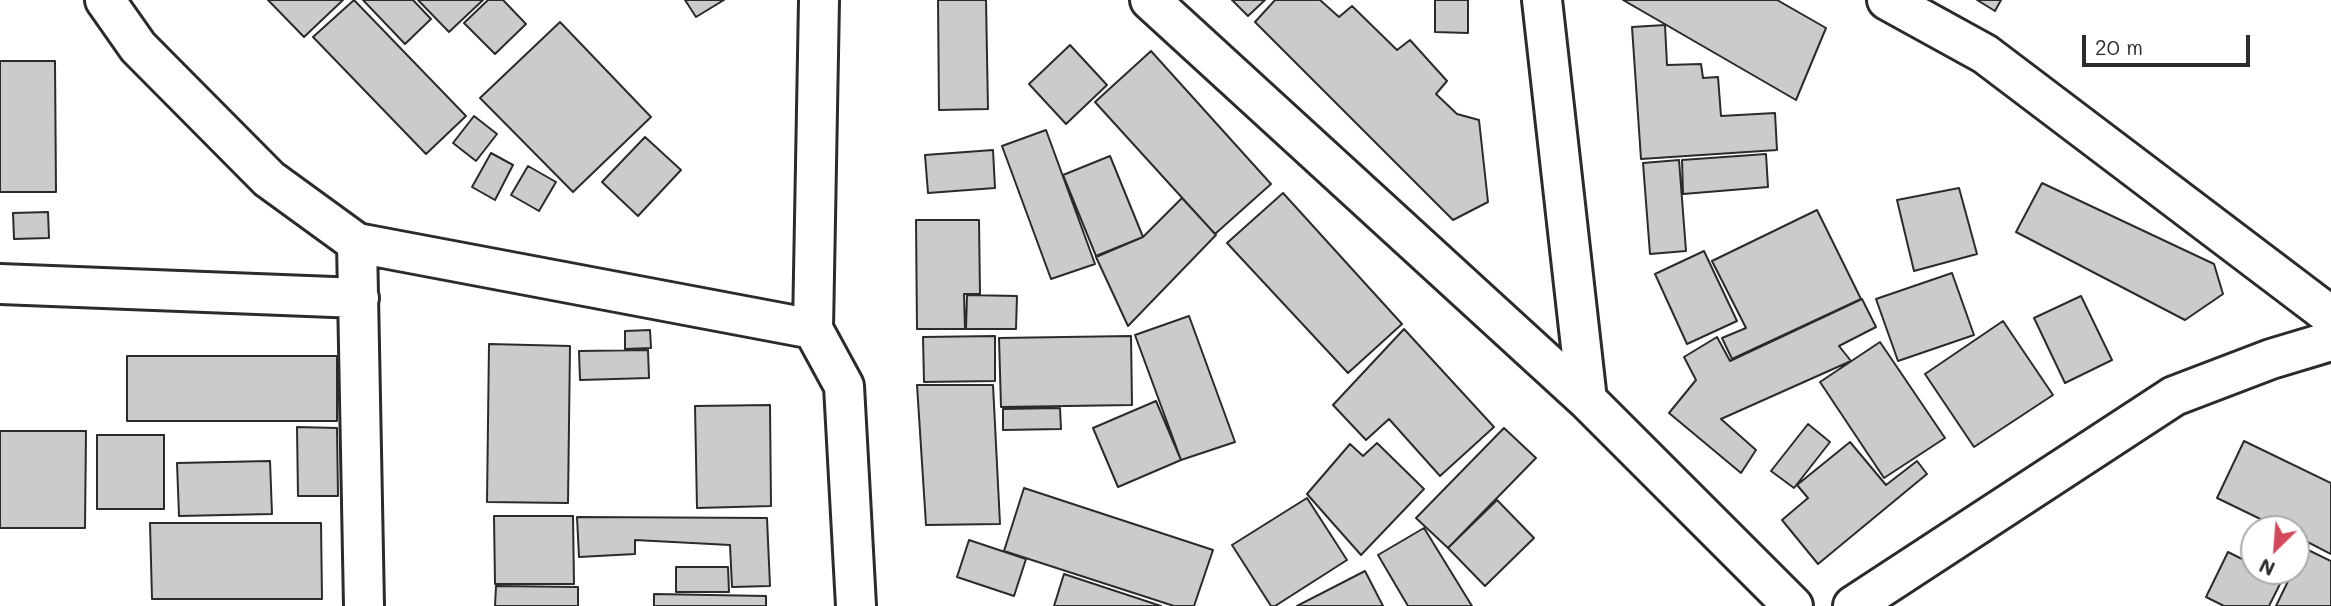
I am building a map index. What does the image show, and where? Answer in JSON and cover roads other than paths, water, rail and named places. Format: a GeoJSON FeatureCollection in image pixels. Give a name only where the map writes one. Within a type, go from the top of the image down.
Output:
{"type":"FeatureCollection","features":[{"type":"Feature","properties":{"kind":"street"},"geometry":{"type":"LineString","coordinates":[[105,0],[138,47],[269,179],[358,243],[813,329]]}},
{"type":"Feature","properties":{"kind":"street"},"geometry":{"type":"LineString","coordinates":[[820,0],[813,329],[844,386],[856,606]]}},
{"type":"Feature","properties":{"kind":"street"},"geometry":{"type":"LineString","coordinates":[[1150,0],[1587,400],[1793,606]]}},
{"type":"Feature","properties":{"kind":"street"},"geometry":{"type":"LineString","coordinates":[[1542,0],[1587,400]]}},
{"type":"Feature","properties":{"kind":"street"},"geometry":{"type":"LineString","coordinates":[[1887,0],[1985,54],[2331,316]]}},
{"type":"Feature","properties":{"kind":"street"},"geometry":{"type":"LineString","coordinates":[[358,243],[364,606]]}},
{"type":"Feature","properties":{"kind":"street"},"geometry":{"type":"LineString","coordinates":[[0,284],[359,298]]}},
{"type":"Feature","properties":{"kind":"street"},"geometry":{"type":"LineString","coordinates":[[1853,606],[2174,396],[2271,359],[2331,341]]}}]}
